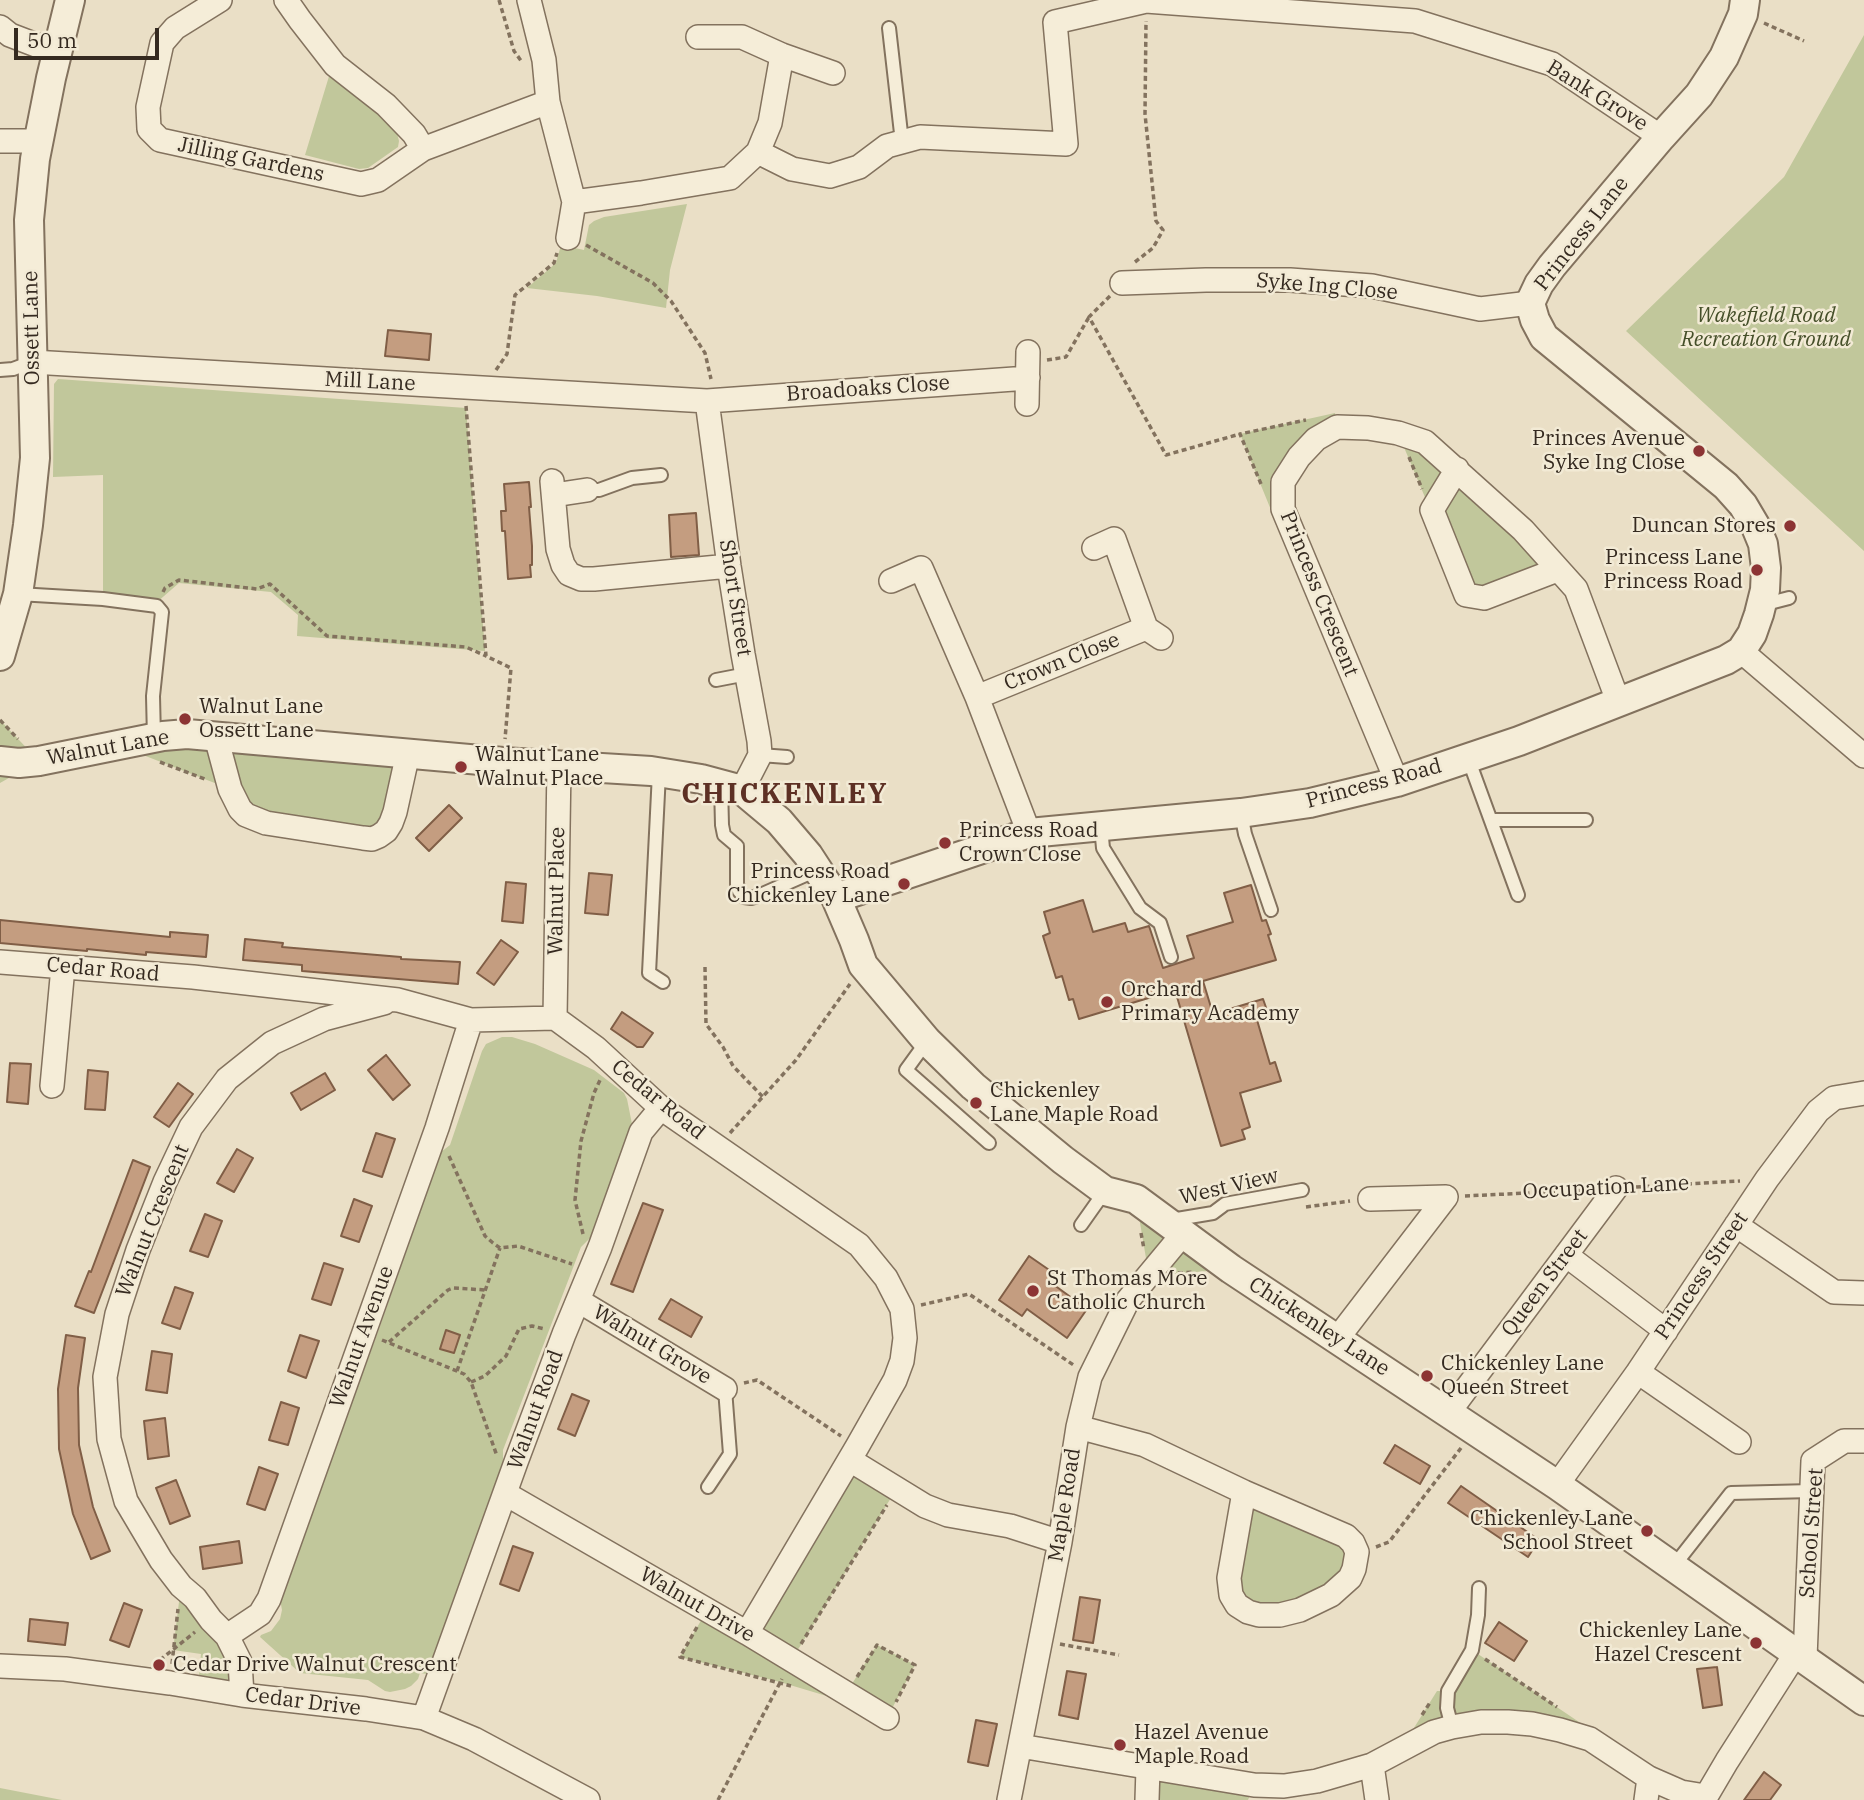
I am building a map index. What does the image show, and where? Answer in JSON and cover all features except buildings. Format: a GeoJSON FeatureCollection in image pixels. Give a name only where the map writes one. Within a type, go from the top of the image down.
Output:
{"type":"FeatureCollection","features":[{"type":"Feature","properties":{"kind":"street","name":"Ossett Lane"},"geometry":{"type":"LineString","coordinates":[[0,656],[4,628],[18,594],[35,458],[29,220],[35,159],[70,0]]}},
{"type":"Feature","properties":{"kind":"street","name":"Jilling Gardens"},"geometry":{"type":"LineString","coordinates":[[220,0],[175,28],[162,43],[148,107],[149,129],[160,140],[361,184],[379,180],[423,149],[548,102]]}},
{"type":"Feature","properties":{"kind":"street"},"geometry":{"type":"LineString","coordinates":[[286,0],[335,65],[386,105],[414,134],[423,149]]}},
{"type":"Feature","properties":{"kind":"street"},"geometry":{"type":"LineString","coordinates":[[529,0],[544,60],[548,102],[574,202],[568,239]]}},
{"type":"Feature","properties":{"kind":"street","name":"Bank Grove"},"geometry":{"type":"LineString","coordinates":[[902,142],[920,137],[1066,144],[1055,22],[1146,1],[1415,21],[1552,64],[1661,137]]}},
{"type":"Feature","properties":{"kind":"street","name":"Princess Lane"},"geometry":{"type":"LineString","coordinates":[[1741,651],[1752,634],[1761,605],[1766,568],[1763,544],[1743,505],[1726,486],[1544,337],[1530,303],[1539,284],[1552,267],[1699,95],[1724,57],[1744,7]]}},
{"type":"Feature","properties":{"kind":"street"},"geometry":{"type":"LineString","coordinates":[[0,27],[10,35],[57,53]]}},
{"type":"Feature","properties":{"kind":"street"},"geometry":{"type":"LineString","coordinates":[[698,37],[742,37],[833,74]]}},
{"type":"Feature","properties":{"kind":"street"},"geometry":{"type":"LineString","coordinates":[[574,202],[730,178],[758,152],[770,123],[782,55]]}},
{"type":"Feature","properties":{"kind":"street"},"geometry":{"type":"LineString","coordinates":[[0,141],[38,141]]}},
{"type":"Feature","properties":{"kind":"street"},"geometry":{"type":"LineString","coordinates":[[758,152],[792,169],[830,176],[859,166],[887,146],[902,142]]}},
{"type":"Feature","properties":{"kind":"street","name":"Syke Ing Close"},"geometry":{"type":"LineString","coordinates":[[1122,283],[1290,280],[1373,286],[1480,309],[1530,303]]}},
{"type":"Feature","properties":{"kind":"street","name":"Mill Lane"},"geometry":{"type":"LineString","coordinates":[[33,362],[708,401]]}},
{"type":"Feature","properties":{"kind":"street"},"geometry":{"type":"LineString","coordinates":[[1027,404],[1028,364]]}},
{"type":"Feature","properties":{"kind":"street","name":"Broadoaks Close"},"geometry":{"type":"LineString","coordinates":[[708,401],[1028,364]]}},
{"type":"Feature","properties":{"kind":"street","name":"Short Street"},"geometry":{"type":"LineString","coordinates":[[708,401],[729,566],[760,755]]}},
{"type":"Feature","properties":{"kind":"street","name":"Princess Crescent"},"geometry":{"type":"LineString","coordinates":[[1396,782],[1283,509],[1283,482],[1299,457],[1316,439],[1337,427],[1398,433],[1425,442],[1523,530],[1576,589],[1618,701]]}},
{"type":"Feature","properties":{"kind":"street"},"geometry":{"type":"LineString","coordinates":[[1457,469],[1432,510],[1466,595],[1484,598],[1557,570]]}},
{"type":"Feature","properties":{"kind":"street"},"geometry":{"type":"LineString","coordinates":[[587,490],[553,488],[558,549],[569,574],[581,579],[594,579],[729,566]]}},
{"type":"Feature","properties":{"kind":"street","name":"Crown Close"},"geometry":{"type":"LineString","coordinates":[[977,697],[1153,633],[1114,539],[1094,548]]}},
{"type":"Feature","properties":{"kind":"street","name":"Crown Close"},"geometry":{"type":"LineString","coordinates":[[891,581],[921,568],[977,697],[1029,833]]}},
{"type":"Feature","properties":{"kind":"street"},"geometry":{"type":"LineString","coordinates":[[1741,651],[1864,756]]}},
{"type":"Feature","properties":{"kind":"street","name":"Princess Road"},"geometry":{"type":"LineString","coordinates":[[836,898],[1029,833],[1241,814],[1310,803],[1396,782],[1518,741],[1727,660],[1741,651]]}},
{"type":"Feature","properties":{"kind":"street","name":"Walnut Lane"},"geometry":{"type":"LineString","coordinates":[[0,761],[19,763],[155,749],[187,734],[659,773],[701,779],[731,787],[779,821],[836,898]]}},
{"type":"Feature","properties":{"kind":"street"},"geometry":{"type":"LineString","coordinates":[[215,737],[230,789],[246,815],[266,823],[372,839],[386,831],[391,823],[408,752]]}},
{"type":"Feature","properties":{"kind":"street"},"geometry":{"type":"LineString","coordinates":[[731,787],[760,755]]}},
{"type":"Feature","properties":{"kind":"street","name":"Walnut Place"},"geometry":{"type":"LineString","coordinates":[[555,1018],[559,765]]}},
{"type":"Feature","properties":{"kind":"street","name":"Chickenley Lane"},"geometry":{"type":"LineString","coordinates":[[836,898],[863,965],[927,1041],[972,1086],[1063,1160],[1105,1191],[1136,1199],[1173,1228],[1557,1485],[1864,1701]]}},
{"type":"Feature","properties":{"kind":"street","name":"Cedar Road"},"geometry":{"type":"LineString","coordinates":[[0,962],[192,977],[398,1000],[471,1020],[555,1018],[596,1048],[661,1108],[859,1245],[886,1278],[902,1309],[905,1338],[901,1360],[895,1380],[854,1453],[747,1633]]}},
{"type":"Feature","properties":{"kind":"street"},"geometry":{"type":"LineString","coordinates":[[52,1087],[63,967]]}},
{"type":"Feature","properties":{"kind":"street","name":"Walnut Crescent"},"geometry":{"type":"LineString","coordinates":[[242,1695],[240,1662],[219,1628],[161,1560],[127,1502],[109,1439],[105,1377],[117,1314],[138,1250],[165,1182],[191,1127],[227,1079],[272,1043],[324,1018],[398,1000]]}},
{"type":"Feature","properties":{"kind":"street","name":"Walnut Avenue"},"geometry":{"type":"LineString","coordinates":[[219,1628],[260,1614],[269,1599],[437,1128],[471,1020]]}},
{"type":"Feature","properties":{"kind":"street","name":"Princess Street"},"geometry":{"type":"LineString","coordinates":[[1557,1485],[1638,1372],[1767,1179],[1818,1111],[1834,1098],[1864,1093]]}},
{"type":"Feature","properties":{"kind":"street","name":"Walnut Road"},"geometry":{"type":"LineString","coordinates":[[424,1718],[516,1462],[600,1247],[641,1132],[661,1108]]}},
{"type":"Feature","properties":{"kind":"street","name":"Queen Street"},"geometry":{"type":"LineString","coordinates":[[1449,1412],[1616,1188]]}},
{"type":"Feature","properties":{"kind":"street"},"geometry":{"type":"LineString","coordinates":[[1370,1199],[1446,1197]]}},
{"type":"Feature","properties":{"kind":"street"},"geometry":{"type":"LineString","coordinates":[[1337,1339],[1446,1197]]}},
{"type":"Feature","properties":{"kind":"street"},"geometry":{"type":"LineString","coordinates":[[1736,1225],[1834,1292],[1864,1293]]}},
{"type":"Feature","properties":{"kind":"street","name":"Maple Road"},"geometry":{"type":"LineString","coordinates":[[1009,1800],[1060,1542],[1078,1427],[1090,1377],[1128,1300],[1173,1228]]}},
{"type":"Feature","properties":{"kind":"street"},"geometry":{"type":"LineString","coordinates":[[1566,1255],[1665,1331]]}},
{"type":"Feature","properties":{"kind":"street","name":"Walnut Grove"},"geometry":{"type":"LineString","coordinates":[[579,1301],[725,1389]]}},
{"type":"Feature","properties":{"kind":"street"},"geometry":{"type":"LineString","coordinates":[[1638,1372],[1740,1442]]}},
{"type":"Feature","properties":{"kind":"street"},"geometry":{"type":"LineString","coordinates":[[1078,1427],[1145,1445],[1346,1536],[1357,1552],[1350,1577],[1331,1595],[1311,1606],[1280,1615],[1259,1615],[1242,1609],[1233,1600],[1229,1578],[1244,1492]]}},
{"type":"Feature","properties":{"kind":"street","name":"School Street"},"geometry":{"type":"LineString","coordinates":[[1800,1656],[1813,1461],[1844,1441],[1864,1441]]}},
{"type":"Feature","properties":{"kind":"street"},"geometry":{"type":"LineString","coordinates":[[854,1453],[925,1506],[948,1515],[1010,1526],[1060,1542]]}},
{"type":"Feature","properties":{"kind":"street","name":"Walnut Drive"},"geometry":{"type":"LineString","coordinates":[[506,1494],[747,1633],[887,1718]]}},
{"type":"Feature","properties":{"kind":"street"},"geometry":{"type":"LineString","coordinates":[[1020,1746],[1148,1768],[1251,1793],[1317,1781],[1372,1765],[1434,1732],[1452,1727],[1481,1722],[1508,1722],[1532,1724],[1590,1739],[1647,1789],[1681,1792],[1705,1798],[1800,1656]]}},
{"type":"Feature","properties":{"kind":"street","name":"Cedar Drive"},"geometry":{"type":"LineString","coordinates":[[0,1666],[65,1669],[424,1718],[474,1739],[588,1800]]}},
{"type":"Feature","properties":{"kind":"street"},"geometry":{"type":"LineString","coordinates":[[1372,1765],[1377,1800]]}},
{"type":"Feature","properties":{"kind":"street"},"geometry":{"type":"LineString","coordinates":[[1147,1800],[1148,1768]]}},
{"type":"Feature","properties":{"kind":"lane"},"geometry":{"type":"LineString","coordinates":[[889,27],[902,142]]}},
{"type":"Feature","properties":{"kind":"lane"},"geometry":{"type":"LineString","coordinates":[[0,370],[33,362]]}},
{"type":"Feature","properties":{"kind":"lane"},"geometry":{"type":"LineString","coordinates":[[587,490],[599,490],[632,478],[661,475]]}},
{"type":"Feature","properties":{"kind":"lane"},"geometry":{"type":"LineString","coordinates":[[18,594],[158,606],[162,612],[153,695],[155,749]]}},
{"type":"Feature","properties":{"kind":"lane"},"geometry":{"type":"LineString","coordinates":[[1761,605],[1789,598]]}},
{"type":"Feature","properties":{"kind":"lane"},"geometry":{"type":"LineString","coordinates":[[716,680],[747,674]]}},
{"type":"Feature","properties":{"kind":"lane"},"geometry":{"type":"LineString","coordinates":[[760,755],[787,757]]}},
{"type":"Feature","properties":{"kind":"lane"},"geometry":{"type":"LineString","coordinates":[[1468,757],[1517,895]]}},
{"type":"Feature","properties":{"kind":"lane"},"geometry":{"type":"LineString","coordinates":[[659,773],[649,973],[663,982]]}},
{"type":"Feature","properties":{"kind":"lane"},"geometry":{"type":"LineString","coordinates":[[731,787],[722,825],[724,835],[737,846],[737,884],[744,897],[751,898],[817,870]]}},
{"type":"Feature","properties":{"kind":"lane"},"geometry":{"type":"LineString","coordinates":[[1241,814],[1245,834],[1271,910]]}},
{"type":"Feature","properties":{"kind":"lane"},"geometry":{"type":"LineString","coordinates":[[1492,820],[1586,820]]}},
{"type":"Feature","properties":{"kind":"lane"},"geometry":{"type":"LineString","coordinates":[[1101,827],[1102,848],[1140,908],[1160,923],[1171,957]]}},
{"type":"Feature","properties":{"kind":"lane"},"geometry":{"type":"LineString","coordinates":[[927,1041],[906,1070],[989,1143]]}},
{"type":"Feature","properties":{"kind":"lane","name":"West View"},"geometry":{"type":"LineString","coordinates":[[1173,1228],[1213,1213],[1224,1204],[1302,1190]]}},
{"type":"Feature","properties":{"kind":"lane"},"geometry":{"type":"LineString","coordinates":[[1081,1225],[1105,1191]]}},
{"type":"Feature","properties":{"kind":"lane"},"geometry":{"type":"LineString","coordinates":[[708,1487],[730,1454],[725,1389]]}},
{"type":"Feature","properties":{"kind":"lane"},"geometry":{"type":"LineString","coordinates":[[1673,1567],[1731,1493],[1812,1490]]}},
{"type":"Feature","properties":{"kind":"lane"},"geometry":{"type":"LineString","coordinates":[[1452,1727],[1447,1708],[1448,1691],[1472,1650],[1479,1588]]}},
{"type":"Feature","properties":{"kind":"path"},"geometry":{"type":"LineString","coordinates":[[1744,7],[1804,41]]}},
{"type":"Feature","properties":{"kind":"path"},"geometry":{"type":"LineString","coordinates":[[486,656],[473,388],[507,354],[515,295],[554,263],[561,242],[568,239],[588,246],[653,283],[671,301],[705,353],[714,390],[708,401]]}},
{"type":"Feature","properties":{"kind":"path"},"geometry":{"type":"LineString","coordinates":[[1028,364],[1066,357],[1090,317]]}},
{"type":"Feature","properties":{"kind":"path"},"geometry":{"type":"LineString","coordinates":[[1261,484],[1240,434],[1308,419]]}},
{"type":"Feature","properties":{"kind":"path"},"geometry":{"type":"LineString","coordinates":[[1398,433],[1432,510]]}},
{"type":"Feature","properties":{"kind":"path"},"geometry":{"type":"LineString","coordinates":[[158,606],[165,588],[179,580],[257,589],[270,584],[327,636],[466,647],[486,656],[511,668],[503,762]]}},
{"type":"Feature","properties":{"kind":"path"},"geometry":{"type":"LineString","coordinates":[[155,749],[230,789]]}},
{"type":"Feature","properties":{"kind":"path"},"geometry":{"type":"LineString","coordinates":[[717,1148],[796,1060],[863,965]]}},
{"type":"Feature","properties":{"kind":"path"},"geometry":{"type":"LineString","coordinates":[[705,967],[706,1024],[733,1066],[763,1097]]}},
{"type":"Feature","properties":{"kind":"path"},"geometry":{"type":"LineString","coordinates":[[600,1247],[588,1243],[582,1231],[575,1200],[581,1141],[594,1093],[611,1062]]}},
{"type":"Feature","properties":{"kind":"path"},"geometry":{"type":"LineString","coordinates":[[437,1128],[485,1236],[500,1248],[518,1246],[590,1269]]}},
{"type":"Feature","properties":{"kind":"path","name":"Occupation Lane"},"geometry":{"type":"LineString","coordinates":[[1446,1197],[1767,1179]]}},
{"type":"Feature","properties":{"kind":"path"},"geometry":{"type":"LineString","coordinates":[[1294,1209],[1370,1199]]}},
{"type":"Feature","properties":{"kind":"path"},"geometry":{"type":"LineString","coordinates":[[457,1371],[500,1248]]}},
{"type":"Feature","properties":{"kind":"path"},"geometry":{"type":"LineString","coordinates":[[389,1342],[448,1290],[486,1290]]}},
{"type":"Feature","properties":{"kind":"path"},"geometry":{"type":"LineString","coordinates":[[902,1309],[969,1294],[1090,1377]]}},
{"type":"Feature","properties":{"kind":"path"},"geometry":{"type":"LineString","coordinates":[[471,1382],[485,1376],[506,1356],[519,1329],[532,1326],[564,1334]]}},
{"type":"Feature","properties":{"kind":"path"},"geometry":{"type":"LineString","coordinates":[[363,1333],[464,1374],[471,1382],[498,1458],[516,1462]]}},
{"type":"Feature","properties":{"kind":"path"},"geometry":{"type":"LineString","coordinates":[[725,1389],[757,1380],[854,1453]]}},
{"type":"Feature","properties":{"kind":"path"},"geometry":{"type":"LineString","coordinates":[[1357,1552],[1389,1542],[1475,1430]]}},
{"type":"Feature","properties":{"kind":"path"},"geometry":{"type":"LineString","coordinates":[[170,1683],[181,1586]]}},
{"type":"Feature","properties":{"kind":"path"},"geometry":{"type":"LineString","coordinates":[[707,1610],[680,1657],[793,1686]]}},
{"type":"Feature","properties":{"kind":"path"},"geometry":{"type":"LineString","coordinates":[[136,1678],[173,1650],[219,1628]]}},
{"type":"Feature","properties":{"kind":"path"},"geometry":{"type":"LineString","coordinates":[[1041,1641],[1119,1655]]}},
{"type":"Feature","properties":{"kind":"path"},"geometry":{"type":"LineString","coordinates":[[857,1677],[877,1645],[915,1665],[902,1691]]}},
{"type":"Feature","properties":{"kind":"path"},"geometry":{"type":"LineString","coordinates":[[1472,1650],[1560,1709]]}},
{"type":"Feature","properties":{"kind":"green space","name":"Wakefield Road Recreation Ground"},"geometry":{"type":"Polygon","coordinates":[[[1864,35],[1864,551],[1626,331],[1784,177],[1864,35]]]}},
{"type":"Feature","properties":{"kind":"green space"},"geometry":{"type":"Polygon","coordinates":[[[330,73],[387,121],[397,133],[398,147],[368,168],[359,169],[305,155],[330,73]]]}},
{"type":"Feature","properties":{"kind":"green space"},"geometry":{"type":"Polygon","coordinates":[[[687,204],[670,270],[666,308],[527,288],[556,263],[561,245],[584,250],[589,225],[594,221],[604,217],[687,204]]]}},
{"type":"Feature","properties":{"kind":"green space"},"geometry":{"type":"Polygon","coordinates":[[[58,379],[466,408],[485,651],[297,636],[298,615],[271,592],[179,583],[156,603],[103,599],[103,475],[53,477],[54,384],[58,379]]]}},
{"type":"Feature","properties":{"kind":"green space"},"geometry":{"type":"Polygon","coordinates":[[[1335,413],[1337,427],[1316,439],[1283,509],[1271,510],[1240,434],[1335,413]]]}},
{"type":"Feature","properties":{"kind":"green space"},"geometry":{"type":"Polygon","coordinates":[[[1398,433],[1557,570],[1466,595],[1398,433]]]}},
{"type":"Feature","properties":{"kind":"green space"},"geometry":{"type":"Polygon","coordinates":[[[0,720],[39,761],[0,783],[0,720]]]}},
{"type":"Feature","properties":{"kind":"green space"},"geometry":{"type":"Polygon","coordinates":[[[120,746],[408,753],[386,831],[266,823],[230,789],[120,746]]]}},
{"type":"Feature","properties":{"kind":"green space"},"geometry":{"type":"Polygon","coordinates":[[[502,1037],[535,1044],[594,1070],[624,1093],[632,1124],[591,1237],[581,1247],[503,1450],[503,1471],[427,1674],[420,1673],[411,1686],[390,1692],[368,1680],[300,1673],[260,1637],[271,1631],[280,1619],[280,1599],[441,1152],[450,1145],[482,1051],[486,1044],[502,1037]]]}},
{"type":"Feature","properties":{"kind":"green space"},"geometry":{"type":"Polygon","coordinates":[[[1136,1199],[1231,1269],[1149,1276],[1136,1199]]]}},
{"type":"Feature","properties":{"kind":"green space"},"geometry":{"type":"Polygon","coordinates":[[[850,1460],[897,1488],[791,1661],[846,1693],[877,1645],[915,1665],[887,1718],[870,1709],[780,1682],[680,1657],[707,1610],[746,1633],[850,1460]]]}},
{"type":"Feature","properties":{"kind":"green space"},"geometry":{"type":"Polygon","coordinates":[[[1244,1492],[1346,1536],[1350,1578],[1259,1615],[1229,1578],[1244,1492]]]}},
{"type":"Feature","properties":{"kind":"green space"},"geometry":{"type":"Polygon","coordinates":[[[181,1586],[211,1620],[242,1695],[198,1687],[201,1654],[173,1650],[181,1586]]]}},
{"type":"Feature","properties":{"kind":"green space"},"geometry":{"type":"Polygon","coordinates":[[[1472,1650],[1582,1724],[1590,1739],[1532,1724],[1417,1741],[1412,1731],[1437,1691],[1448,1691],[1472,1650]]]}},
{"type":"Feature","properties":{"kind":"green space"},"geometry":{"type":"Polygon","coordinates":[[[1148,1768],[1254,1785],[1248,1800],[1147,1800],[1148,1768]]]}},
{"type":"Feature","properties":{"kind":"green space"},"geometry":{"type":"Polygon","coordinates":[[[0,1788],[62,1800],[0,1800],[0,1788]]]}},
{"type":"Feature","properties":{"kind":"place","name":"Princes Avenue Syke Ing Close"},"geometry":{"type":"Point","coordinates":[1699,451]}},
{"type":"Feature","properties":{"kind":"place","name":"Duncan Stores"},"geometry":{"type":"Point","coordinates":[1790,526]}},
{"type":"Feature","properties":{"kind":"place","name":"Princess Lane Princess Road"},"geometry":{"type":"Point","coordinates":[1757,570]}},
{"type":"Feature","properties":{"kind":"place","name":"Walnut Lane Ossett Lane"},"geometry":{"type":"Point","coordinates":[185,719]}},
{"type":"Feature","properties":{"kind":"place","name":"Walnut Lane Walnut Place"},"geometry":{"type":"Point","coordinates":[461,767]}},
{"type":"Feature","properties":{"kind":"place","name":"Princess Road Crown Close"},"geometry":{"type":"Point","coordinates":[945,843]}},
{"type":"Feature","properties":{"kind":"place","name":"Princess Road Chickenley Lane"},"geometry":{"type":"Point","coordinates":[904,884]}},
{"type":"Feature","properties":{"kind":"place","name":"Orchard Primary Academy"},"geometry":{"type":"Point","coordinates":[1107,1002]}},
{"type":"Feature","properties":{"kind":"place","name":"Chickenley Lane Maple Road"},"geometry":{"type":"Point","coordinates":[976,1103]}},
{"type":"Feature","properties":{"kind":"place","name":"St Thomas More Catholic Church"},"geometry":{"type":"Point","coordinates":[1033,1291]}},
{"type":"Feature","properties":{"kind":"place","name":"Chickenley Lane Queen Street"},"geometry":{"type":"Point","coordinates":[1427,1376]}},
{"type":"Feature","properties":{"kind":"place","name":"Chickenley Lane School Street"},"geometry":{"type":"Point","coordinates":[1647,1531]}},
{"type":"Feature","properties":{"kind":"place","name":"Chickenley Lane Hazel Crescent"},"geometry":{"type":"Point","coordinates":[1756,1643]}},
{"type":"Feature","properties":{"kind":"place","name":"Cedar Drive Walnut Crescent"},"geometry":{"type":"Point","coordinates":[159,1665]}},
{"type":"Feature","properties":{"kind":"place","name":"Hazel Avenue Maple Road"},"geometry":{"type":"Point","coordinates":[1120,1745]}},
{"type":"Feature","properties":{"kind":"district","name":"CHICKENLEY"},"geometry":{"type":"Point","coordinates":[785,795]}}]}
